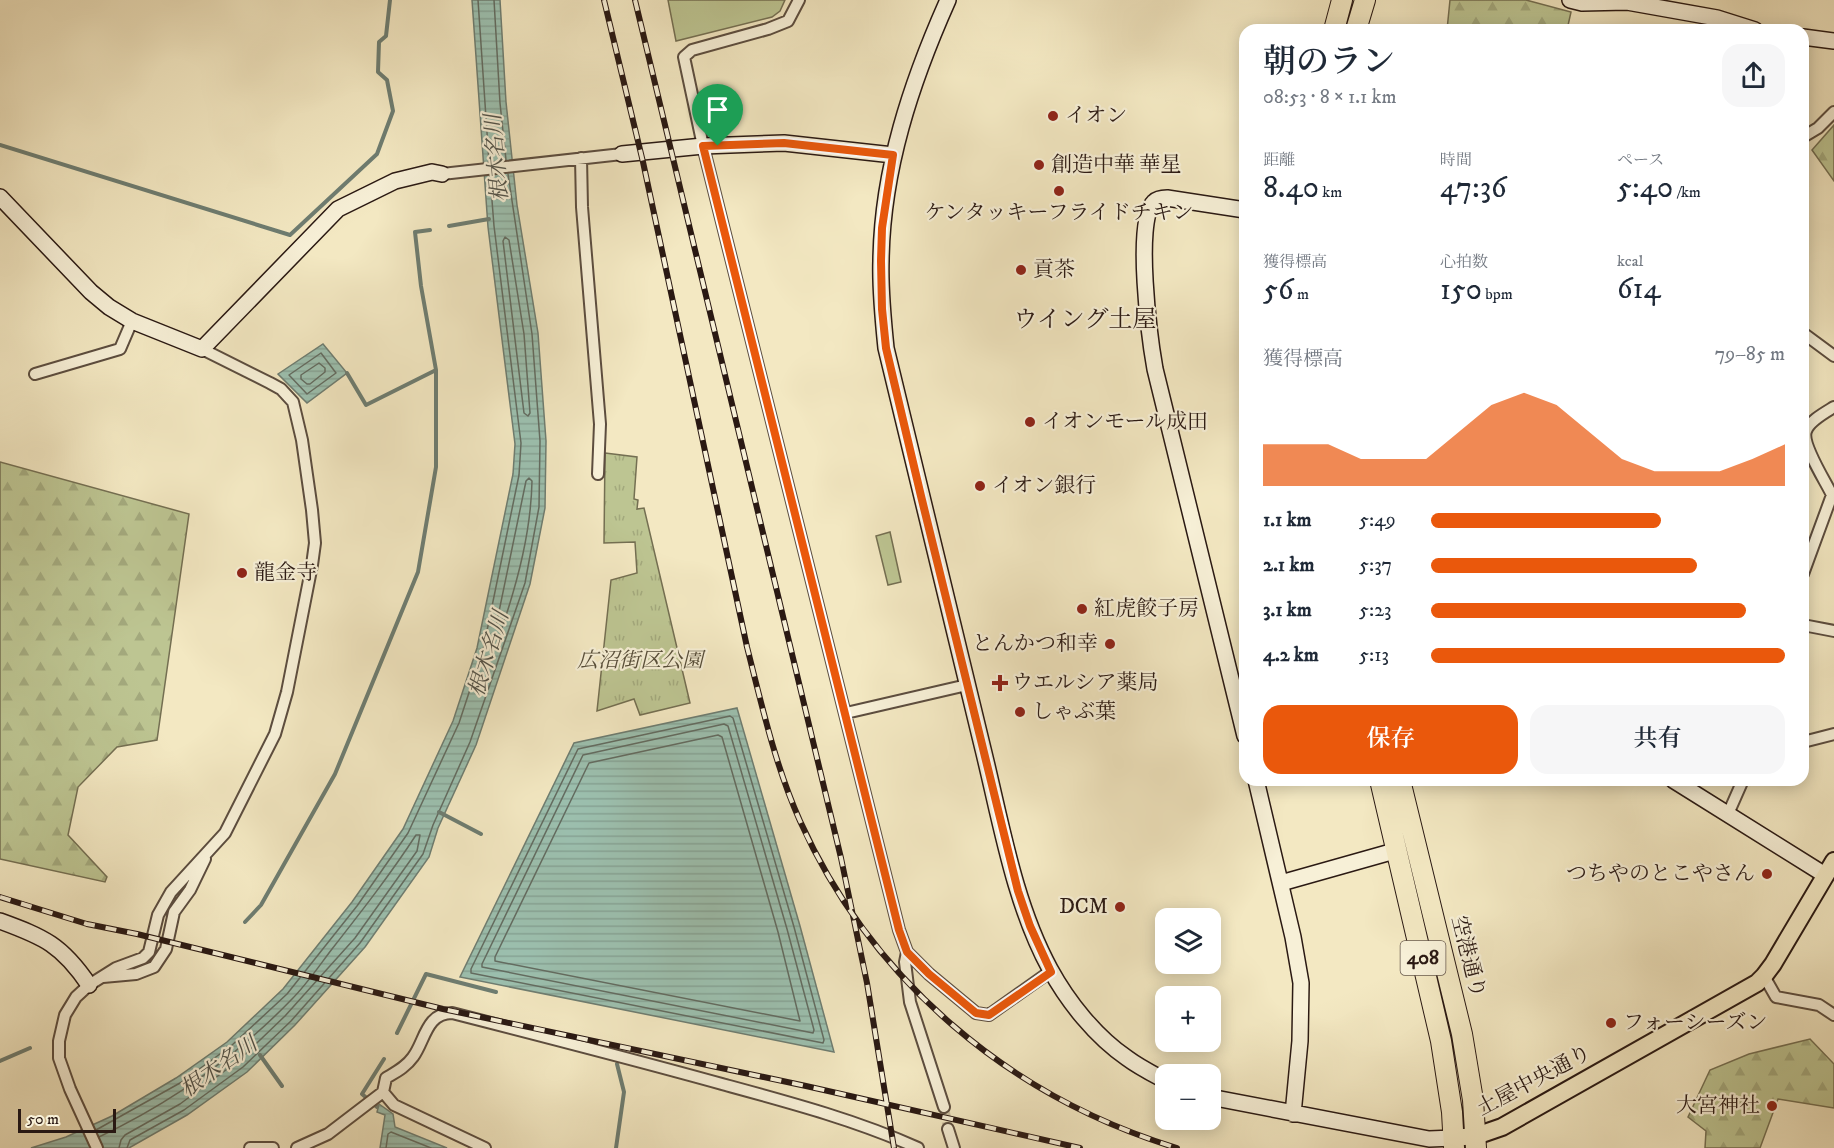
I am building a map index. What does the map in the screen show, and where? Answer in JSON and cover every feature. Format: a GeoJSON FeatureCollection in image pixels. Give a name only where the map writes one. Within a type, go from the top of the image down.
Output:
{"type":"FeatureCollection","features":[{"type":"Feature","properties":{"kind":"highway"},"geometry":{"type":"LineString","coordinates":[[1336,24],[1342,0]]}},
{"type":"Feature","properties":{"kind":"highway"},"geometry":{"type":"LineString","coordinates":[[1358,24],[1365,0]]}},
{"type":"Feature","properties":{"kind":"highway","name":"空港通り"},"geometry":{"type":"LineString","coordinates":[[1382,786],[1441,1041],[1452,1112],[1454,1143]]}},
{"type":"Feature","properties":{"kind":"highway","name":"空港通り"},"geometry":{"type":"LineString","coordinates":[[1401,786],[1462,1034],[1473,1100],[1476,1142]]}},
{"type":"Feature","properties":{"kind":"main road","name":"土屋中央通り"},"geometry":{"type":"LineString","coordinates":[[1454,1143],[1476,1142],[1764,976],[1831,872]]}},
{"type":"Feature","properties":{"kind":"street"},"geometry":{"type":"LineString","coordinates":[[799,0],[788,21],[768,29],[692,50],[684,57],[703,146],[846,713],[879,855],[907,952],[929,974],[976,1013],[989,1015],[1051,972]]}},
{"type":"Feature","properties":{"kind":"street"},"geometry":{"type":"LineString","coordinates":[[948,0],[932,36],[903,117],[893,155],[882,228],[882,309],[886,348],[1018,891],[1030,926],[1051,972],[1070,1000],[1099,1034],[1126,1058],[1155,1075]]}},
{"type":"Feature","properties":{"kind":"street"},"geometry":{"type":"LineString","coordinates":[[1570,0],[1582,3],[1628,1],[1717,18],[1736,24]]}},
{"type":"Feature","properties":{"kind":"street"},"geometry":{"type":"LineString","coordinates":[[1809,38],[1834,41]]}},
{"type":"Feature","properties":{"kind":"street"},"geometry":{"type":"LineString","coordinates":[[1809,133],[1834,112]]}},
{"type":"Feature","properties":{"kind":"street"},"geometry":{"type":"LineString","coordinates":[[202,349],[338,209],[396,181],[432,172],[442,174],[703,146],[784,143],[893,155]]}},
{"type":"Feature","properties":{"kind":"street"},"geometry":{"type":"LineString","coordinates":[[581,158],[582,207],[600,424],[598,474]]}},
{"type":"Feature","properties":{"kind":"street"},"geometry":{"type":"LineString","coordinates":[[0,197],[91,292],[109,307],[132,321],[202,349],[276,386],[294,402],[307,475],[315,543],[287,692],[275,734],[225,833],[183,876],[162,906],[149,952],[143,958],[116,968],[94,981],[70,1005],[60,1033],[59,1058],[70,1089],[97,1148]]}},
{"type":"Feature","properties":{"kind":"street"},"geometry":{"type":"LineString","coordinates":[[1239,209],[1167,198],[1154,202],[1148,215],[1145,281],[1147,315],[1155,369],[1239,712]]}},
{"type":"Feature","properties":{"kind":"street"},"geometry":{"type":"LineString","coordinates":[[35,374],[120,349],[132,321]]}},
{"type":"Feature","properties":{"kind":"street"},"geometry":{"type":"LineString","coordinates":[[1809,337],[1834,356]]}},
{"type":"Feature","properties":{"kind":"street"},"geometry":{"type":"LineString","coordinates":[[1809,426],[1834,407]]}},
{"type":"Feature","properties":{"kind":"street"},"geometry":{"type":"LineString","coordinates":[[1809,448],[1833,495],[1809,557]]}},
{"type":"Feature","properties":{"kind":"street"},"geometry":{"type":"LineString","coordinates":[[1809,626],[1834,632]]}},
{"type":"Feature","properties":{"kind":"street"},"geometry":{"type":"LineString","coordinates":[[846,713],[967,685]]}},
{"type":"Feature","properties":{"kind":"street"},"geometry":{"type":"LineString","coordinates":[[1809,740],[1834,734]]}},
{"type":"Feature","properties":{"kind":"street"},"geometry":{"type":"LineString","coordinates":[[1257,786],[1281,883],[1301,983],[1300,1041],[1293,1114]]}},
{"type":"Feature","properties":{"kind":"street"},"geometry":{"type":"LineString","coordinates":[[1683,786],[1831,872]]}},
{"type":"Feature","properties":{"kind":"street"},"geometry":{"type":"LineString","coordinates":[[1728,814],[1740,786]]}},
{"type":"Feature","properties":{"kind":"street"},"geometry":{"type":"LineString","coordinates":[[1281,883],[1398,850]]}},
{"type":"Feature","properties":{"kind":"street"},"geometry":{"type":"LineString","coordinates":[[0,921],[36,934],[58,948],[94,981]]}},
{"type":"Feature","properties":{"kind":"street"},"geometry":{"type":"LineString","coordinates":[[907,952],[904,962],[910,1002],[944,1107]]}},
{"type":"Feature","properties":{"kind":"street"},"geometry":{"type":"LineString","coordinates":[[1764,976],[1776,997],[1819,1005],[1834,1015]]}},
{"type":"Feature","properties":{"kind":"street"},"geometry":{"type":"LineString","coordinates":[[297,1148],[328,1134],[374,1099],[386,1078],[405,1067],[412,1058],[433,1021],[452,1012],[789,1102],[918,1148]]}},
{"type":"Feature","properties":{"kind":"street"},"geometry":{"type":"LineString","coordinates":[[374,1099],[394,1105],[485,1148]]}},
{"type":"Feature","properties":{"kind":"street"},"geometry":{"type":"LineString","coordinates":[[1221,1099],[1454,1143]]}},
{"type":"Feature","properties":{"kind":"street"},"geometry":{"type":"LineString","coordinates":[[948,1129],[954,1148]]}},
{"type":"Feature","properties":{"kind":"street"},"geometry":{"type":"LineString","coordinates":[[250,1148],[273,1148]]}},
{"type":"Feature","properties":{"kind":"green space"},"geometry":{"type":"Polygon","coordinates":[[[668,0],[785,0],[780,11],[772,17],[676,41],[668,0]]]}},
{"type":"Feature","properties":{"kind":"green space"},"geometry":{"type":"Polygon","coordinates":[[[1450,0],[1526,0],[1571,12],[1568,24],[1448,24],[1450,0]]]}},
{"type":"Feature","properties":{"kind":"green space"},"geometry":{"type":"Polygon","coordinates":[[[1834,125],[1834,181],[1812,150],[1834,125]]]}},
{"type":"Feature","properties":{"kind":"green space","name":"広沼街区公園"},"geometry":{"type":"Polygon","coordinates":[[[605,453],[637,457],[634,499],[638,500],[637,509],[644,508],[690,703],[640,715],[634,699],[597,711],[611,580],[637,573],[635,542],[604,543],[605,453]]]}},
{"type":"Feature","properties":{"kind":"green space"},"geometry":{"type":"Polygon","coordinates":[[[0,462],[189,514],[157,740],[117,747],[78,787],[68,835],[107,877],[105,882],[0,859],[0,462]]]}},
{"type":"Feature","properties":{"kind":"green space"},"geometry":{"type":"Polygon","coordinates":[[[890,532],[901,582],[888,585],[876,536],[890,532]]]}},
{"type":"Feature","properties":{"kind":"green space"},"geometry":{"type":"Polygon","coordinates":[[[1810,1039],[1834,1064],[1834,1108],[1778,1099],[1760,1148],[1705,1148],[1706,1131],[1688,1117],[1710,1070],[1749,1054],[1810,1039]]]}},
{"type":"Feature","properties":{"kind":"water","name":"根木名川"},"geometry":{"type":"Polygon","coordinates":[[[472,0],[500,0],[506,102],[517,205],[538,333],[546,441],[545,508],[530,584],[476,745],[438,828],[429,857],[365,947],[295,1025],[247,1072],[187,1115],[129,1148],[31,1148],[66,1137],[112,1116],[176,1078],[227,1042],[283,989],[352,902],[403,829],[453,721],[477,648],[513,474],[515,444],[488,227],[472,0]]]}},
{"type":"Feature","properties":{"kind":"water"},"geometry":{"type":"Polygon","coordinates":[[[323,344],[347,373],[307,403],[278,374],[323,344]]]}},
{"type":"Feature","properties":{"kind":"water"},"geometry":{"type":"Polygon","coordinates":[[[737,708],[834,1052],[460,977],[574,743],[737,708]]]}},
{"type":"Feature","properties":{"kind":"water"},"geometry":{"type":"Polygon","coordinates":[[[379,1104],[393,1114],[395,1127],[447,1148],[380,1148],[385,1115],[377,1112],[379,1104]]]}},
{"type":"Feature","properties":{"kind":"waterway"},"geometry":{"type":"LineString","coordinates":[[0,145],[290,235],[377,154],[393,111],[387,80],[378,72],[379,42],[386,36],[390,0]]}},
{"type":"Feature","properties":{"kind":"waterway"},"geometry":{"type":"LineString","coordinates":[[449,226],[489,219]]}},
{"type":"Feature","properties":{"kind":"waterway"},"geometry":{"type":"LineString","coordinates":[[347,373],[366,405],[436,370],[421,286],[415,232],[430,230]]}},
{"type":"Feature","properties":{"kind":"waterway"},"geometry":{"type":"LineString","coordinates":[[245,922],[261,905],[335,774],[418,572],[436,467],[436,370]]}},
{"type":"Feature","properties":{"kind":"waterway"},"geometry":{"type":"LineString","coordinates":[[439,812],[481,834]]}},
{"type":"Feature","properties":{"kind":"waterway"},"geometry":{"type":"LineString","coordinates":[[397,1033],[426,974],[496,992]]}},
{"type":"Feature","properties":{"kind":"waterway"},"geometry":{"type":"LineString","coordinates":[[0,1061],[30,1048]]}},
{"type":"Feature","properties":{"kind":"waterway","name":"根木名川"},"geometry":{"type":"LineString","coordinates":[[260,1055],[282,1086]]}},
{"type":"Feature","properties":{"kind":"waterway"},"geometry":{"type":"LineString","coordinates":[[377,1107],[362,1094],[384,1059]]}},
{"type":"Feature","properties":{"kind":"waterway"},"geometry":{"type":"LineString","coordinates":[[616,1148],[624,1092],[617,1064]]}},
{"type":"Feature","properties":{"kind":"tunnel"},"geometry":{"type":"LineString","coordinates":[[944,1107],[948,1129]]}},
{"type":"Feature","properties":{"kind":"railway"},"geometry":{"type":"LineString","coordinates":[[604,0],[643,162],[747,647],[776,757],[800,821],[830,879],[866,932],[907,981],[953,1025],[1003,1064],[1058,1098],[1116,1126],[1177,1148]]}},
{"type":"Feature","properties":{"kind":"railway"},"geometry":{"type":"LineString","coordinates":[[635,0],[841,858],[867,983],[894,1148]]}},
{"type":"Feature","properties":{"kind":"railway"},"geometry":{"type":"LineString","coordinates":[[0,897],[87,924],[137,934],[443,1009],[806,1086],[1080,1148]]}},
{"type":"Feature","properties":{"kind":"place","name":"イオン"},"geometry":{"type":"Point","coordinates":[1053,116]}},
{"type":"Feature","properties":{"kind":"place","name":"創造中華 華星"},"geometry":{"type":"Point","coordinates":[1039,165]}},
{"type":"Feature","properties":{"kind":"place","name":"ケンタッキーフライドチキン"},"geometry":{"type":"Point","coordinates":[1059,191]}},
{"type":"Feature","properties":{"kind":"place","name":"貢茶"},"geometry":{"type":"Point","coordinates":[1021,270]}},
{"type":"Feature","properties":{"kind":"place","name":"イオンモール成田"},"geometry":{"type":"Point","coordinates":[1030,422]}},
{"type":"Feature","properties":{"kind":"place","name":"イオン銀行"},"geometry":{"type":"Point","coordinates":[980,486]}},
{"type":"Feature","properties":{"kind":"place","name":"龍金寺"},"geometry":{"type":"Point","coordinates":[242,573]}},
{"type":"Feature","properties":{"kind":"place","name":"紅虎餃子房"},"geometry":{"type":"Point","coordinates":[1082,609]}},
{"type":"Feature","properties":{"kind":"place","name":"とんかつ和幸"},"geometry":{"type":"Point","coordinates":[1110,644]}},
{"type":"Feature","properties":{"kind":"place","name":"ウエルシア薬局"},"geometry":{"type":"Point","coordinates":[1000,683]}},
{"type":"Feature","properties":{"kind":"place","name":"しゃぶ葉"},"geometry":{"type":"Point","coordinates":[1020,712]}},
{"type":"Feature","properties":{"kind":"place","name":"つちやのとこやさん"},"geometry":{"type":"Point","coordinates":[1767,874]}},
{"type":"Feature","properties":{"kind":"place","name":"DCM"},"geometry":{"type":"Point","coordinates":[1120,907]}},
{"type":"Feature","properties":{"kind":"place","name":"フォーシーズン"},"geometry":{"type":"Point","coordinates":[1611,1023]}},
{"type":"Feature","properties":{"kind":"place","name":"大宮神社"},"geometry":{"type":"Point","coordinates":[1772,1106]}},
{"type":"Feature","properties":{"kind":"district","name":"ウイング土屋"},"geometry":{"type":"Point","coordinates":[1085,320]}},
{"type":"Feature","properties":{"kind":"route"},"geometry":{"type":"LineString","coordinates":[[784,143],[893,155],[882,228],[882,309],[886,348],[1018,891],[1030,926],[1051,972],[989,1015],[976,1013],[929,974],[907,952],[899,930],[703,146],[718,146],[784,143]]}}]}
